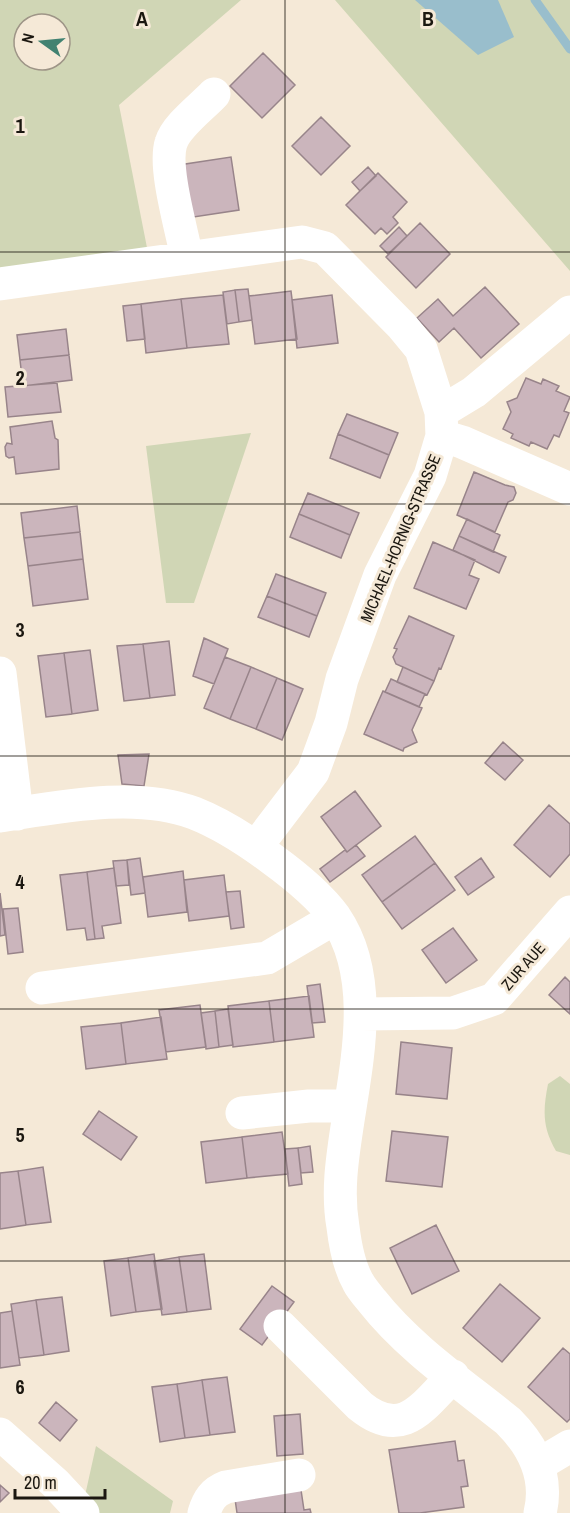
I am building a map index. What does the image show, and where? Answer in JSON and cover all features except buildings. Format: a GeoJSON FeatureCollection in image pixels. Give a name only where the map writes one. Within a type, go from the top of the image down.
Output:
{"type":"FeatureCollection","features":[{"type":"Feature","properties":{"kind":"street"},"geometry":{"type":"LineString","coordinates":[[187,258],[171,177],[169,154],[176,132],[214,94]]}},
{"type":"Feature","properties":{"kind":"street"},"geometry":{"type":"LineString","coordinates":[[0,284],[302,242],[325,248],[421,349],[441,424],[462,442],[570,489]]}},
{"type":"Feature","properties":{"kind":"street"},"geometry":{"type":"LineString","coordinates":[[441,424],[474,392],[570,312]]}},
{"type":"Feature","properties":{"kind":"street","name":"MICHAEL-HORNIG-STRASSE"},"geometry":{"type":"LineString","coordinates":[[256,847],[313,772],[331,723],[342,680],[380,575],[430,476],[441,424]]}},
{"type":"Feature","properties":{"kind":"street"},"geometry":{"type":"LineString","coordinates":[[0,673],[9,815],[120,802],[164,805],[192,812],[219,824],[256,847],[287,870],[335,918],[350,946],[356,966],[361,1014],[356,1071],[340,1178],[340,1209],[346,1246],[357,1281],[398,1331],[508,1420],[524,1437],[538,1465],[542,1486],[540,1513]]}},
{"type":"Feature","properties":{"kind":"street","name":"ZUR AUE"},"geometry":{"type":"LineString","coordinates":[[361,1014],[453,1013],[494,999],[570,912]]}},
{"type":"Feature","properties":{"kind":"street"},"geometry":{"type":"LineString","coordinates":[[42,988],[267,958],[335,918]]}},
{"type":"Feature","properties":{"kind":"street"},"geometry":{"type":"LineString","coordinates":[[242,1113],[309,1106],[350,1106]]}},
{"type":"Feature","properties":{"kind":"street"},"geometry":{"type":"LineString","coordinates":[[280,1326],[360,1406],[383,1420],[412,1417],[453,1376]]}},
{"type":"Feature","properties":{"kind":"street"},"geometry":{"type":"LineString","coordinates":[[0,1434],[55,1483],[82,1513]]}},
{"type":"Feature","properties":{"kind":"street"},"geometry":{"type":"LineString","coordinates":[[538,1465],[570,1446]]}},
{"type":"Feature","properties":{"kind":"street"},"geometry":{"type":"LineString","coordinates":[[204,1513],[208,1501],[217,1491],[226,1486],[298,1474]]}},
{"type":"Feature","properties":{"kind":"green space"},"geometry":{"type":"Polygon","coordinates":[[[0,0],[241,0],[119,105],[150,263],[0,284],[0,0]]]}},
{"type":"Feature","properties":{"kind":"green space"},"geometry":{"type":"Polygon","coordinates":[[[335,0],[570,0],[570,271],[335,0]]]}},
{"type":"Feature","properties":{"kind":"green space"},"geometry":{"type":"Polygon","coordinates":[[[251,433],[194,603],[166,603],[146,446],[251,433]]]}},
{"type":"Feature","properties":{"kind":"green space"},"geometry":{"type":"Polygon","coordinates":[[[560,1076],[570,1084],[570,1155],[556,1151],[546,1126],[545,1102],[548,1084],[560,1076]]]}},
{"type":"Feature","properties":{"kind":"green space"},"geometry":{"type":"Polygon","coordinates":[[[96,1446],[173,1501],[170,1513],[98,1513],[84,1500],[96,1446]]]}},
{"type":"Feature","properties":{"kind":"water"},"geometry":{"type":"Polygon","coordinates":[[[415,0],[498,0],[514,37],[478,55],[415,0]]]}},
{"type":"Feature","properties":{"kind":"waterway"},"geometry":{"type":"LineString","coordinates":[[535,0],[570,49]]}}]}
